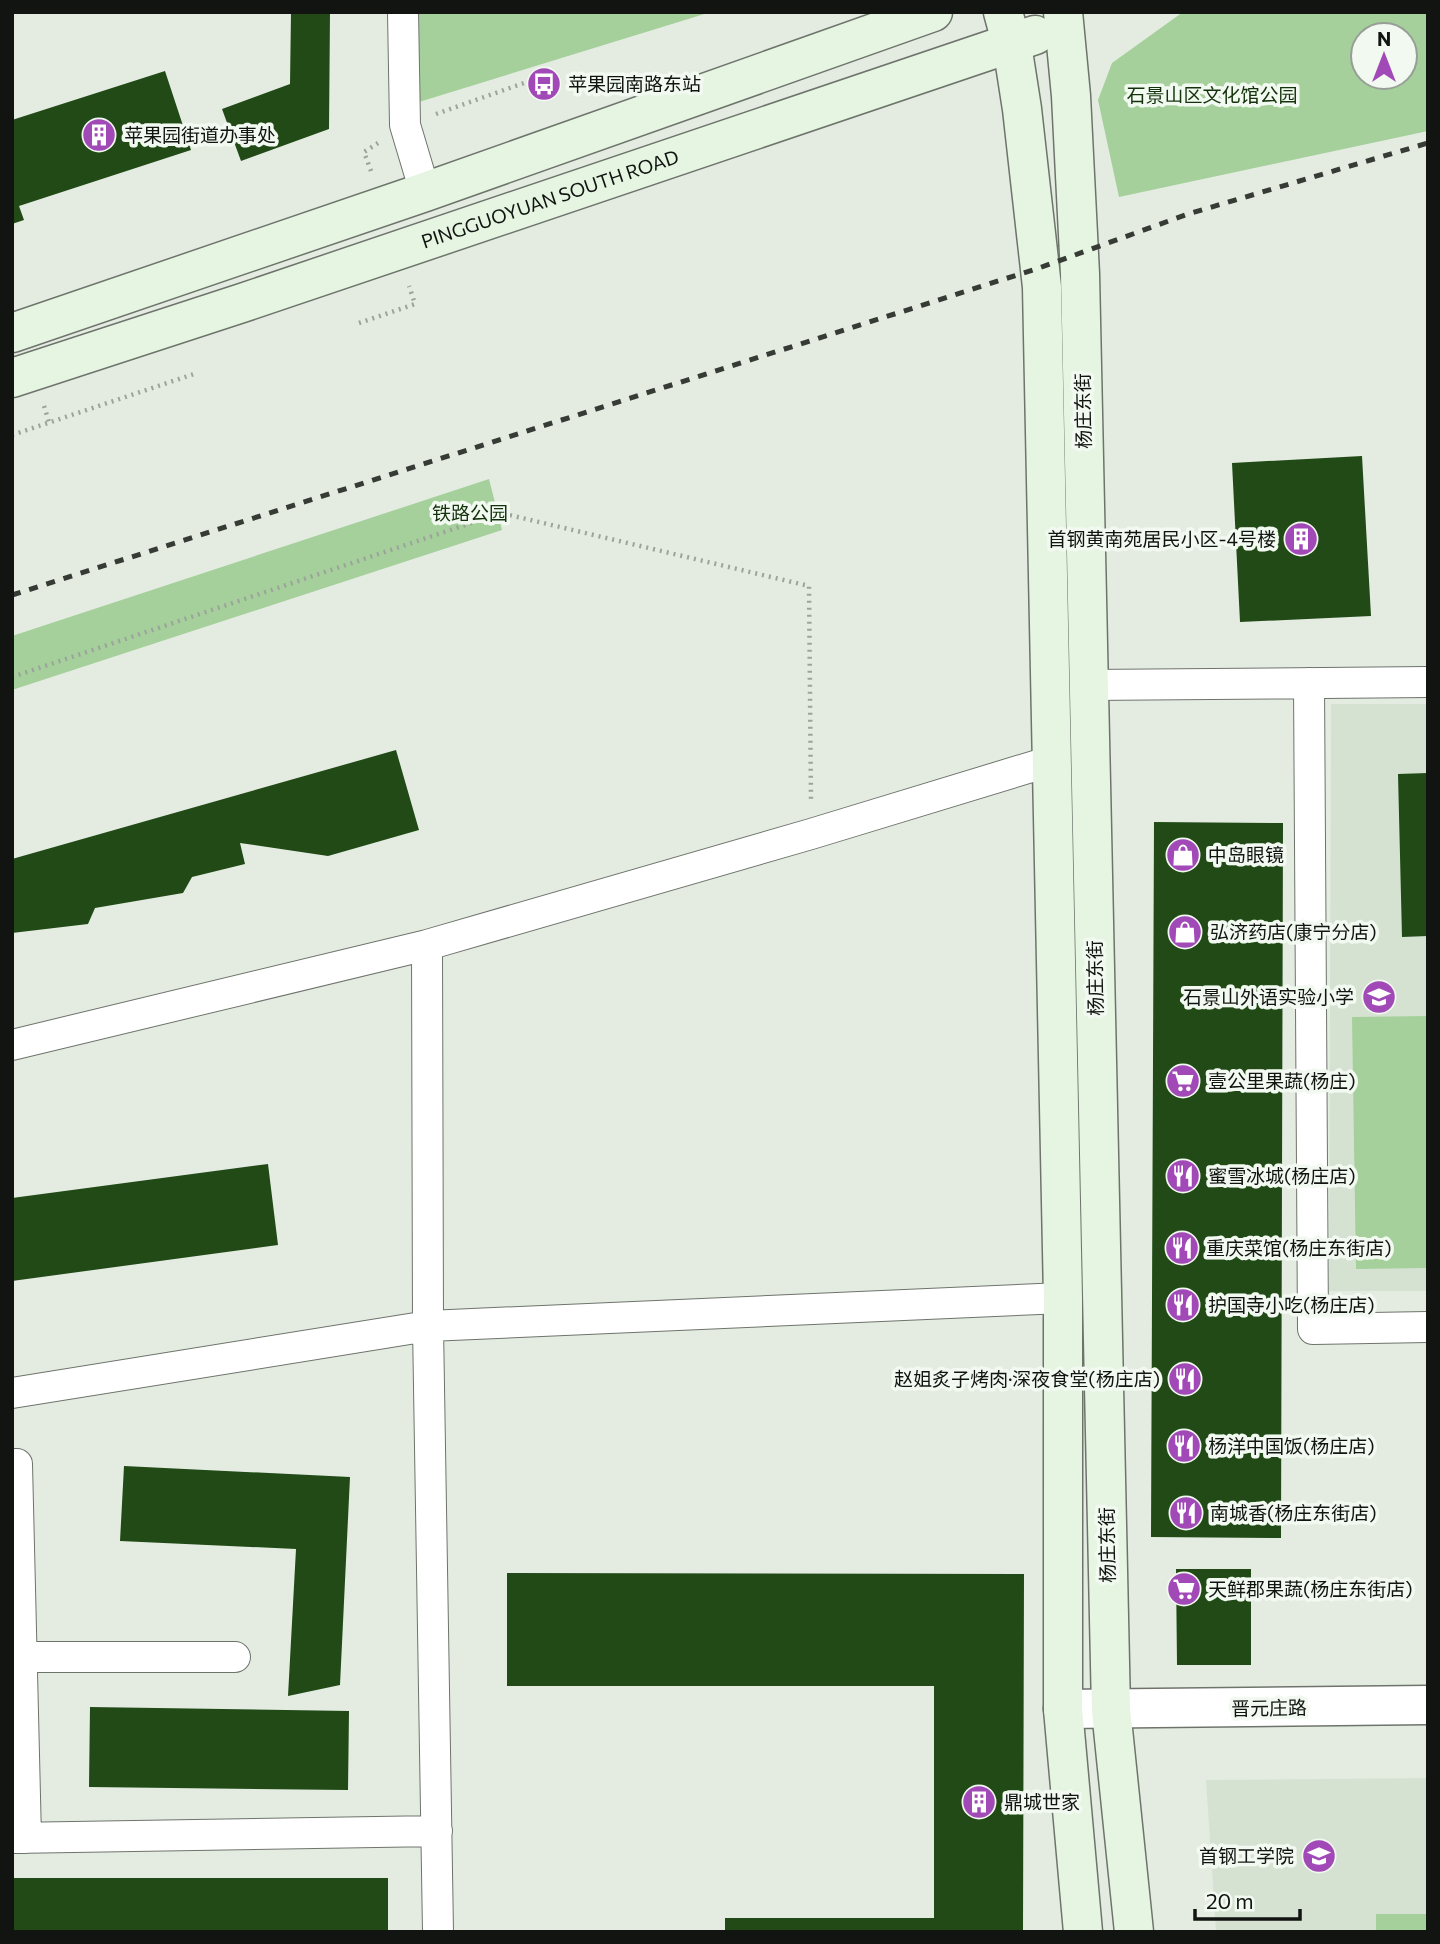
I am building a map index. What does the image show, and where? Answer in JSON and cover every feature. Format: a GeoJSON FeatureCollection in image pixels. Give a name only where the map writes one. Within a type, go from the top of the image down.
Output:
{"type":"FeatureCollection","features":[{"type":"Feature","properties":{"kind":"main road"},"geometry":{"type":"LineString","coordinates":[[12,333],[933,12]]}},
{"type":"Feature","properties":{"kind":"main road","name":"PINGGUOYUAN SOUTH ROAD"},"geometry":{"type":"LineString","coordinates":[[12,378],[1008,28],[1071,16]]}},
{"type":"Feature","properties":{"kind":"main road","name":"杨庄东街"},"geometry":{"type":"LineString","coordinates":[[1071,16],[1080,274],[1111,1710],[1134,1932]]}},
{"type":"Feature","properties":{"kind":"main road","name":"杨庄东街"},"geometry":{"type":"LineString","coordinates":[[1008,28],[1022,109],[1042,287],[1063,1298],[1063,1709],[1083,1932]]}},
{"type":"Feature","properties":{"kind":"street"},"geometry":{"type":"LineString","coordinates":[[402,12],[405,125],[425,191]]}},
{"type":"Feature","properties":{"kind":"street"},"geometry":{"type":"LineString","coordinates":[[1089,685],[1428,682]]}},
{"type":"Feature","properties":{"kind":"street"},"geometry":{"type":"LineString","coordinates":[[1309,683],[1313,1329],[1428,1327]]}},
{"type":"Feature","properties":{"kind":"street"},"geometry":{"type":"LineString","coordinates":[[12,1045],[427,945],[811,834],[1051,761]]}},
{"type":"Feature","properties":{"kind":"street"},"geometry":{"type":"LineString","coordinates":[[427,945],[428,1326],[438,1932]]}},
{"type":"Feature","properties":{"kind":"street"},"geometry":{"type":"LineString","coordinates":[[12,1393],[428,1326],[1063,1298]]}},
{"type":"Feature","properties":{"kind":"street"},"geometry":{"type":"LineString","coordinates":[[12,1464],[17,1464],[19,1838],[437,1831]]}},
{"type":"Feature","properties":{"kind":"street"},"geometry":{"type":"LineString","coordinates":[[17,1657],[235,1657]]}},
{"type":"Feature","properties":{"kind":"street","name":"晋元庄路"},"geometry":{"type":"LineString","coordinates":[[1063,1709],[1428,1705]]}},
{"type":"Feature","properties":{"kind":"path"},"geometry":{"type":"LineString","coordinates":[[12,435],[194,374]]}},
{"type":"Feature","properties":{"kind":"path"},"geometry":{"type":"LineString","coordinates":[[12,677],[500,513],[809,586],[811,834]]}},
{"type":"Feature","properties":{"kind":"shaded area","name":"石景山外语实验小学"},"geometry":{"type":"Polygon","coordinates":[[[1331,704],[1428,704],[1428,1291],[1329,1291],[1331,704]]]}},
{"type":"Feature","properties":{"kind":"shaded area","name":"首钢工学院"},"geometry":{"type":"Polygon","coordinates":[[[1428,1778],[1428,1932],[1216,1932],[1206,1780],[1428,1778]]]}},
{"type":"Feature","properties":{"kind":"green space"},"geometry":{"type":"Polygon","coordinates":[[[418,12],[711,12],[419,102],[418,12]]]}},
{"type":"Feature","properties":{"kind":"green space","name":"石景山区文化馆公园"},"geometry":{"type":"Polygon","coordinates":[[[1183,12],[1428,12],[1428,131],[1119,197],[1098,100],[1112,63],[1183,12]]]}},
{"type":"Feature","properties":{"kind":"green space","name":"铁路公园"},"geometry":{"type":"Polygon","coordinates":[[[489,479],[502,530],[12,690],[12,636],[489,479]]]}},
{"type":"Feature","properties":{"kind":"green space"},"geometry":{"type":"Polygon","coordinates":[[[1428,1016],[1428,1268],[1356,1269],[1352,1017],[1428,1016]]]}},
{"type":"Feature","properties":{"kind":"green space"},"geometry":{"type":"Polygon","coordinates":[[[1376,1914],[1428,1914],[1428,1932],[1376,1932],[1376,1914]]]}},
{"type":"Feature","properties":{"kind":"building"},"geometry":{"type":"Polygon","coordinates":[[[291,12],[330,12],[329,129],[241,161],[222,109],[290,84],[291,12]]]}},
{"type":"Feature","properties":{"kind":"building","name":"苹果园街道办事处"},"geometry":{"type":"Polygon","coordinates":[[[165,71],[191,150],[19,206],[24,220],[12,224],[12,120],[165,71]]]}},
{"type":"Feature","properties":{"kind":"building","name":"首钢黄南苑居民小区-4号楼"},"geometry":{"type":"Polygon","coordinates":[[[1362,456],[1371,616],[1240,622],[1232,463],[1362,456]]]}},
{"type":"Feature","properties":{"kind":"building"},"geometry":{"type":"Polygon","coordinates":[[[396,750],[419,830],[328,856],[240,843],[245,864],[192,877],[183,893],[95,908],[88,924],[12,933],[12,859],[396,750]]]}},
{"type":"Feature","properties":{"kind":"building"},"geometry":{"type":"Polygon","coordinates":[[[1428,773],[1428,936],[1402,937],[1398,774],[1428,773]]]}},
{"type":"Feature","properties":{"kind":"building"},"geometry":{"type":"Polygon","coordinates":[[[1154,822],[1283,823],[1281,1538],[1151,1537],[1154,822]]]}},
{"type":"Feature","properties":{"kind":"building"},"geometry":{"type":"Polygon","coordinates":[[[268,1164],[278,1245],[12,1281],[12,1198],[268,1164]]]}},
{"type":"Feature","properties":{"kind":"building"},"geometry":{"type":"Polygon","coordinates":[[[124,1466],[350,1477],[340,1685],[288,1696],[296,1549],[120,1541],[124,1466]]]}},
{"type":"Feature","properties":{"kind":"building"},"geometry":{"type":"Polygon","coordinates":[[[1176,1569],[1251,1569],[1251,1665],[1177,1665],[1176,1569]]]}},
{"type":"Feature","properties":{"kind":"building","name":"鼎城世家"},"geometry":{"type":"Polygon","coordinates":[[[507,1573],[1024,1574],[1023,1932],[725,1932],[725,1918],[934,1918],[934,1686],[507,1686],[507,1573]]]}},
{"type":"Feature","properties":{"kind":"building"},"geometry":{"type":"Polygon","coordinates":[[[90,1707],[349,1711],[348,1790],[89,1787],[90,1707]]]}},
{"type":"Feature","properties":{"kind":"building"},"geometry":{"type":"Polygon","coordinates":[[[12,1878],[388,1878],[388,1932],[12,1932],[12,1878]]]}},
{"type":"Feature","properties":{"kind":"railway"},"geometry":{"type":"LineString","coordinates":[[12,595],[1039,268],[1188,214],[1428,143]]}},
{"type":"Feature","properties":{"kind":"place","name":"苹果园南路东站"},"geometry":{"type":"Point","coordinates":[544,84]}},
{"type":"Feature","properties":{"kind":"place","name":"苹果园街道办事处"},"geometry":{"type":"Point","coordinates":[99,135]}},
{"type":"Feature","properties":{"kind":"place","name":"首钢黄南苑居民小区-4号楼"},"geometry":{"type":"Point","coordinates":[1301,539]}},
{"type":"Feature","properties":{"kind":"place","name":"中岛眼镜"},"geometry":{"type":"Point","coordinates":[1183,855]}},
{"type":"Feature","properties":{"kind":"place","name":"弘济药店(康宁分店)"},"geometry":{"type":"Point","coordinates":[1185,932]}},
{"type":"Feature","properties":{"kind":"place","name":"石景山外语实验小学"},"geometry":{"type":"Point","coordinates":[1379,997]}},
{"type":"Feature","properties":{"kind":"place","name":"壹公里果蔬(杨庄)"},"geometry":{"type":"Point","coordinates":[1183,1081]}},
{"type":"Feature","properties":{"kind":"place","name":"蜜雪冰城(杨庄店)"},"geometry":{"type":"Point","coordinates":[1183,1176]}},
{"type":"Feature","properties":{"kind":"place","name":"重庆菜馆(杨庄东街店)"},"geometry":{"type":"Point","coordinates":[1182,1248]}},
{"type":"Feature","properties":{"kind":"place","name":"护国寺小吃(杨庄店)"},"geometry":{"type":"Point","coordinates":[1183,1305]}},
{"type":"Feature","properties":{"kind":"place","name":"赵姐炙子烤肉·深夜食堂(杨庄店)"},"geometry":{"type":"Point","coordinates":[1185,1379]}},
{"type":"Feature","properties":{"kind":"place","name":"杨洋中国饭(杨庄店)"},"geometry":{"type":"Point","coordinates":[1184,1446]}},
{"type":"Feature","properties":{"kind":"place","name":"南城香(杨庄东街店)"},"geometry":{"type":"Point","coordinates":[1186,1513]}},
{"type":"Feature","properties":{"kind":"place","name":"天鲜郡果蔬(杨庄东街店)"},"geometry":{"type":"Point","coordinates":[1184,1589]}},
{"type":"Feature","properties":{"kind":"place","name":"鼎城世家"},"geometry":{"type":"Point","coordinates":[979,1802]}},
{"type":"Feature","properties":{"kind":"place","name":"首钢工学院"},"geometry":{"type":"Point","coordinates":[1319,1856]}}]}
